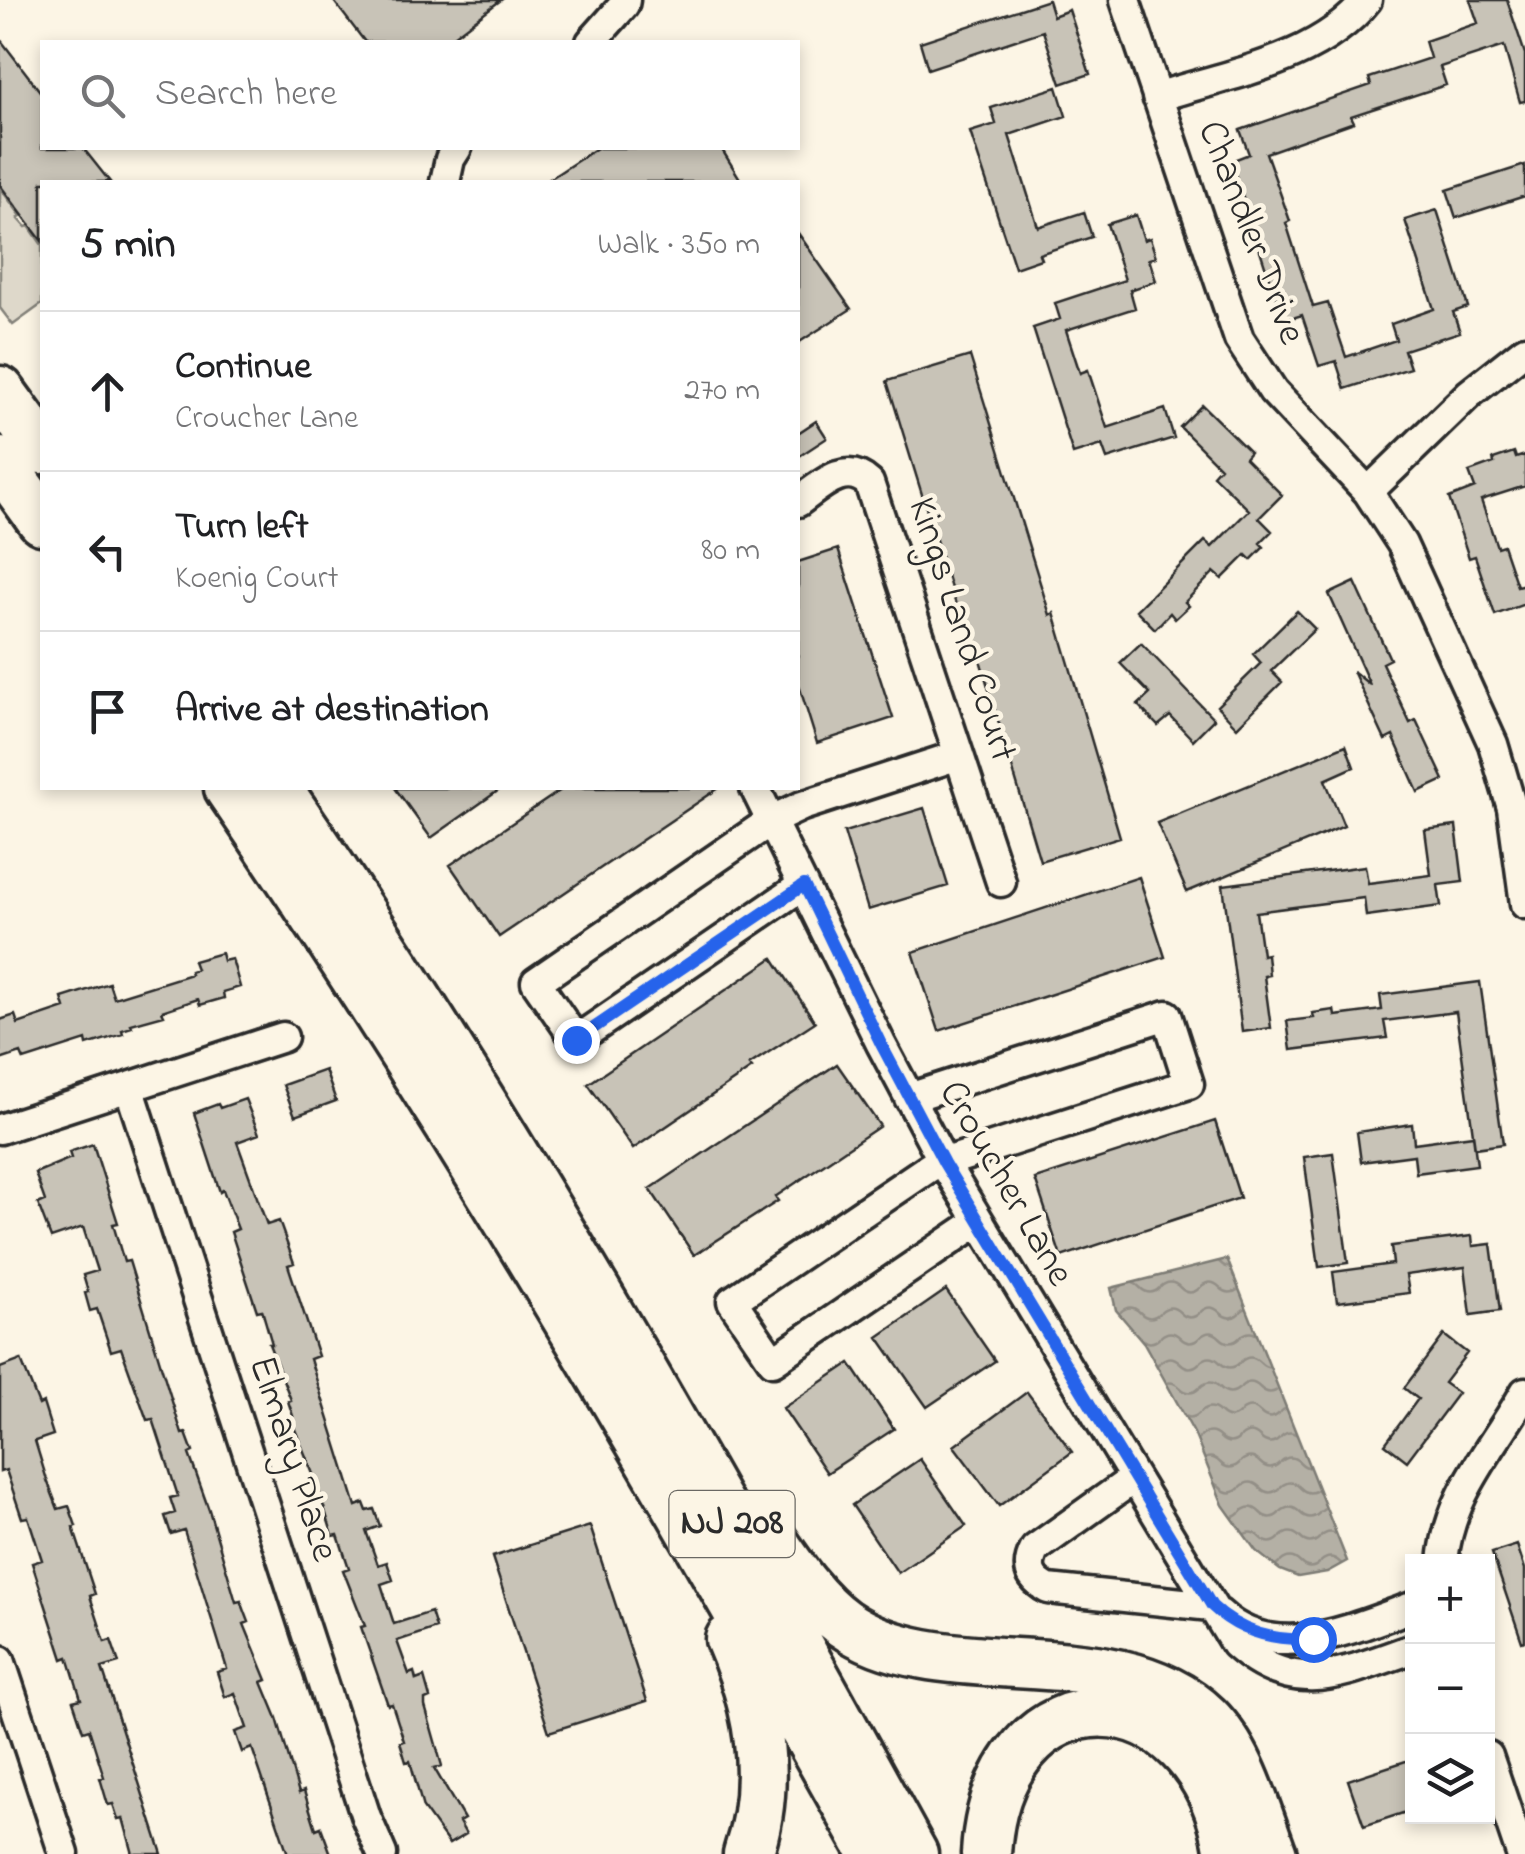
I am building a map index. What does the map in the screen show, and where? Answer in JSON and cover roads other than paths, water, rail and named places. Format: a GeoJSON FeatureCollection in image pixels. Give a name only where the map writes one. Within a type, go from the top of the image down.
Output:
{"type":"FeatureCollection","features":[{"type":"Feature","properties":{"kind":"highway"},"geometry":{"type":"LineString","coordinates":[[0,391],[40,446]]}},
{"type":"Feature","properties":{"kind":"highway"},"geometry":{"type":"LineString","coordinates":[[0,462],[40,517]]}},
{"type":"Feature","properties":{"kind":"highway","name":"NJ 208"},"geometry":{"type":"LineString","coordinates":[[230,790],[409,1060],[623,1410],[700,1540],[874,1854]]}},
{"type":"Feature","properties":{"kind":"highway","name":"NJ 208"},"geometry":{"type":"LineString","coordinates":[[278,790],[541,1200],[724,1510],[913,1854]]}},
{"type":"Feature","properties":{"kind":"highway"},"geometry":{"type":"LineString","coordinates":[[541,1200],[800,1580],[842,1622],[866,1637],[928,1653],[1120,1675],[1180,1697],[1207,1719],[1227,1744],[1300,1854]]}},
{"type":"Feature","properties":{"kind":"highway"},"geometry":{"type":"LineString","coordinates":[[623,1410],[719,1614],[748,1687],[762,1778],[756,1830],[748,1854]]}},
{"type":"Feature","properties":{"kind":"highway"},"geometry":{"type":"LineString","coordinates":[[986,1854],[995,1800],[1007,1773],[1024,1750],[1040,1733],[1064,1720],[1112,1712],[1139,1718],[1180,1744],[1199,1767],[1213,1794],[1230,1854]]}},
{"type":"Feature","properties":{"kind":"highway"},"geometry":{"type":"LineString","coordinates":[[1227,1744],[1272,1854]]}},
{"type":"Feature","properties":{"kind":"street","name":"Chandler Drive"},"geometry":{"type":"LineString","coordinates":[[1125,0],[1239,339],[1272,392],[1368,492],[1414,568],[1497,754],[1512,808],[1525,904]]}},
{"type":"Feature","properties":{"kind":"street"},"geometry":{"type":"LineString","coordinates":[[1157,97],[1325,40],[1348,24],[1367,0]]}},
{"type":"Feature","properties":{"kind":"street"},"geometry":{"type":"LineString","coordinates":[[593,40],[625,3]]}},
{"type":"Feature","properties":{"kind":"street"},"geometry":{"type":"LineString","coordinates":[[445,180],[456,150]]}},
{"type":"Feature","properties":{"kind":"street"},"geometry":{"type":"LineString","coordinates":[[1368,492],[1468,394],[1525,350]]}},
{"type":"Feature","properties":{"kind":"street","name":"Kings Land Court"},"geometry":{"type":"LineString","coordinates":[[800,501],[837,475],[860,474],[869,482],[1001,882]]}},
{"type":"Feature","properties":{"kind":"street"},"geometry":{"type":"LineString","coordinates":[[804,885],[576,1040],[536,982],[772,820],[802,806],[960,755]]}},
{"type":"Feature","properties":{"kind":"street","name":"Croucher Lane"},"geometry":{"type":"LineString","coordinates":[[757,790],[908,1098],[944,1163],[1235,1644],[1271,1670],[1294,1677],[1318,1678],[1341,1673],[1405,1651]]}},
{"type":"Feature","properties":{"kind":"street"},"geometry":{"type":"LineString","coordinates":[[908,1098],[1167,1014],[1190,1084],[916,1174],[732,1301],[773,1361],[979,1221]]}},
{"type":"Feature","properties":{"kind":"street"},"geometry":{"type":"LineString","coordinates":[[0,1128],[283,1037]]}},
{"type":"Feature","properties":{"kind":"street","name":"Elmary Place"},"geometry":{"type":"LineString","coordinates":[[129,1087],[366,1817],[382,1854]]}},
{"type":"Feature","properties":{"kind":"street"},"geometry":{"type":"LineString","coordinates":[[1444,1554],[1460,1494],[1525,1392]]}},
{"type":"Feature","properties":{"kind":"street"},"geometry":{"type":"LineString","coordinates":[[1134,1479],[1034,1549],[1028,1560],[1030,1573],[1048,1589],[1212,1606]]}},
{"type":"Feature","properties":{"kind":"street","name":"Croucher Lane"},"geometry":{"type":"LineString","coordinates":[[1212,1606],[1226,1620],[1245,1629],[1290,1640],[1338,1633],[1405,1610]]}},
{"type":"Feature","properties":{"kind":"street"},"geometry":{"type":"LineString","coordinates":[[0,1660],[64,1854]]}},
{"type":"Feature","properties":{"kind":"street"},"geometry":{"type":"LineString","coordinates":[[1495,1776],[1522,1854]]}},
{"type":"Feature","properties":{"kind":"water"},"geometry":{"type":"Polygon","coordinates":[[[1227,1259],[1347,1561],[1327,1572],[1298,1577],[1280,1570],[1256,1551],[1223,1505],[1194,1433],[1144,1343],[1116,1310],[1111,1288],[1227,1259]]]}}]}
